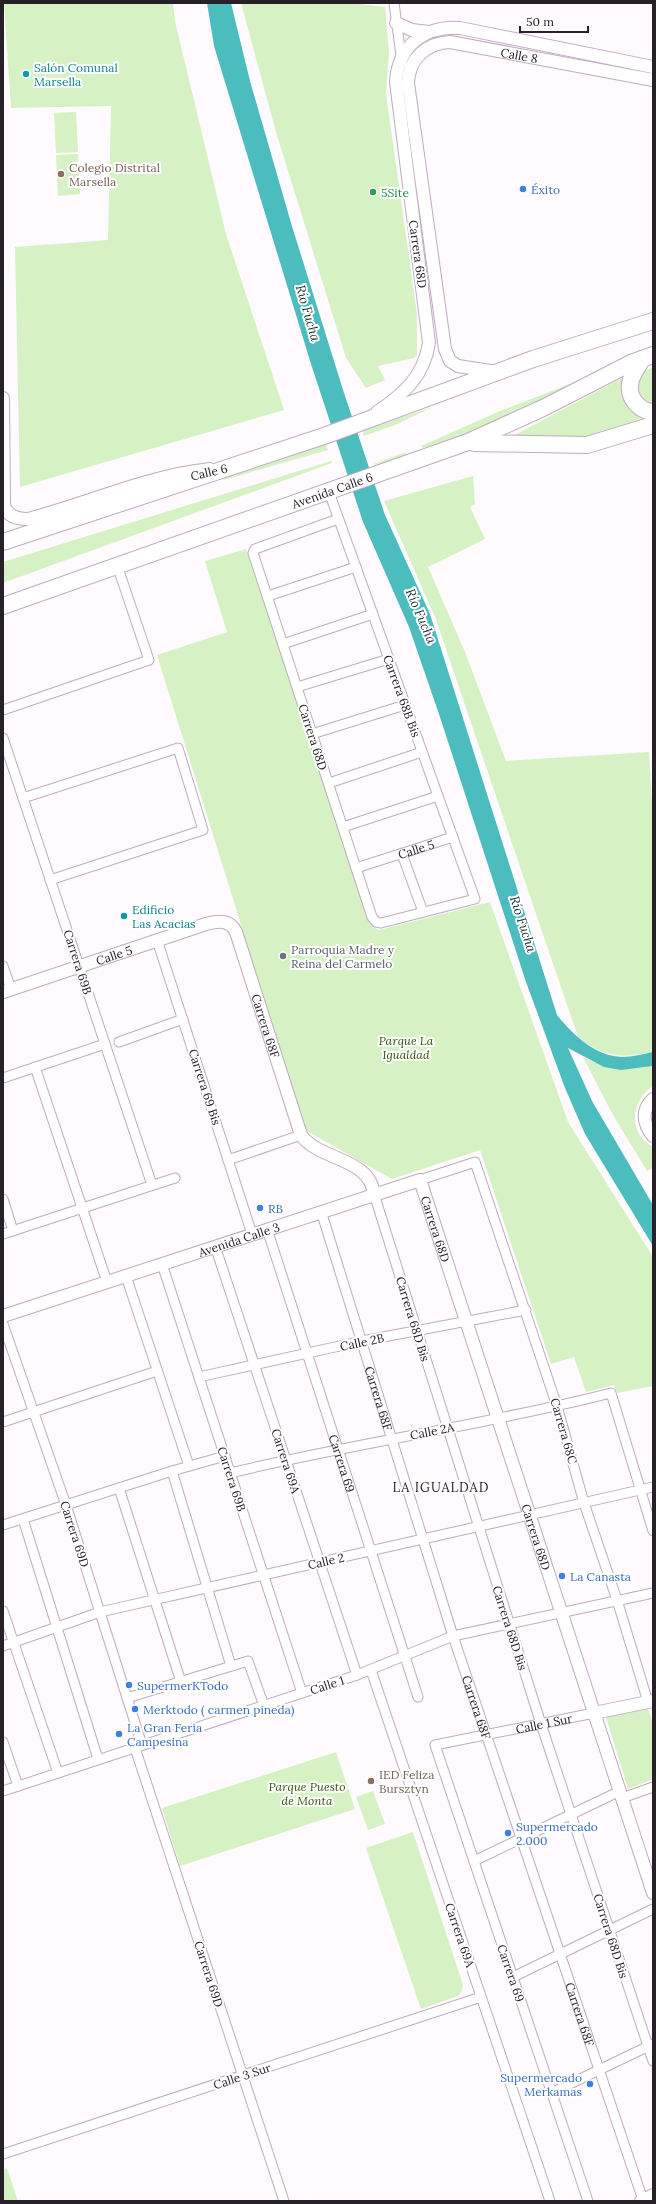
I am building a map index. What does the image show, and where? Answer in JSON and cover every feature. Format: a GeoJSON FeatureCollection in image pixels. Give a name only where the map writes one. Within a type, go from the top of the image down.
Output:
{"type":"FeatureCollection","features":[{"type":"Feature","properties":{"kind":"highway"},"geometry":{"type":"LineString","coordinates":[[3,541],[236,466],[324,436],[498,372],[653,321]]}},
{"type":"Feature","properties":{"kind":"highway"},"geometry":{"type":"LineString","coordinates":[[648,357],[632,376],[630,391],[636,403],[641,408],[653,412]]}},
{"type":"Feature","properties":{"kind":"highway","name":"Avenida Calle 6"},"geometry":{"type":"LineString","coordinates":[[3,606],[468,442],[543,408],[648,357]]}},
{"type":"Feature","properties":{"kind":"highway"},"geometry":{"type":"LineString","coordinates":[[468,442],[584,445],[605,441],[653,425]]}},
{"type":"Feature","properties":{"kind":"highway"},"geometry":{"type":"LineString","coordinates":[[3,541],[26,525]]}},
{"type":"Feature","properties":{"kind":"street","name":"Carrera 68D"},"geometry":{"type":"LineString","coordinates":[[363,422],[402,394],[413,382],[424,365],[429,343],[396,82],[400,60],[394,3]]}},
{"type":"Feature","properties":{"kind":"street"},"geometry":{"type":"LineString","coordinates":[[396,23],[412,30],[429,32]]}},
{"type":"Feature","properties":{"kind":"street","name":"Calle 8"},"geometry":{"type":"LineString","coordinates":[[400,60],[409,46],[429,32],[448,27],[460,28],[653,66]]}},
{"type":"Feature","properties":{"kind":"street","name":"Calle 8"},"geometry":{"type":"LineString","coordinates":[[408,78],[413,62],[426,49],[434,44],[450,42],[653,80]]}},
{"type":"Feature","properties":{"kind":"street","name":"Carrera 68D"},"geometry":{"type":"LineString","coordinates":[[400,60],[408,78],[445,349],[450,360],[458,366],[498,372]]}},
{"type":"Feature","properties":{"kind":"street"},"geometry":{"type":"LineString","coordinates":[[3,398],[3,478],[6,517]]}},
{"type":"Feature","properties":{"kind":"street","name":"Calle 6"},"geometry":{"type":"LineString","coordinates":[[6,517],[28,519],[164,476],[236,466]]}},
{"type":"Feature","properties":{"kind":"street","name":"Calle 6"},"geometry":{"type":"LineString","coordinates":[[6,517],[15,524],[26,525],[152,486],[236,466]]}},
{"type":"Feature","properties":{"kind":"street","name":"Carrera 68B Bis"},"geometry":{"type":"LineString","coordinates":[[335,490],[338,519],[475,899],[423,912]]}},
{"type":"Feature","properties":{"kind":"street","name":"Carrera 68D"},"geometry":{"type":"LineString","coordinates":[[338,519],[253,550],[356,868],[376,922],[381,923],[423,912]]}},
{"type":"Feature","properties":{"kind":"street"},"geometry":{"type":"LineString","coordinates":[[3,710],[149,660],[117,565]]}},
{"type":"Feature","properties":{"kind":"street"},"geometry":{"type":"LineString","coordinates":[[268,596],[356,568]]}},
{"type":"Feature","properties":{"kind":"street"},"geometry":{"type":"LineString","coordinates":[[283,644],[372,614]]}},
{"type":"Feature","properties":{"kind":"street"},"geometry":{"type":"LineString","coordinates":[[297,687],[389,659]]}},
{"type":"Feature","properties":{"kind":"street"},"geometry":{"type":"LineString","coordinates":[[312,734],[405,705]]}},
{"type":"Feature","properties":{"kind":"street","name":"Carrera 69B"},"geometry":{"type":"LineString","coordinates":[[3,738],[152,1185]]}},
{"type":"Feature","properties":{"kind":"street"},"geometry":{"type":"LineString","coordinates":[[23,798],[178,748],[203,830],[50,880]]}},
{"type":"Feature","properties":{"kind":"street"},"geometry":{"type":"LineString","coordinates":[[329,784],[422,752]]}},
{"type":"Feature","properties":{"kind":"street"},"geometry":{"type":"LineString","coordinates":[[343,828],[438,796]]}},
{"type":"Feature","properties":{"kind":"street","name":"Calle 5"},"geometry":{"type":"LineString","coordinates":[[356,868],[453,837]]}},
{"type":"Feature","properties":{"kind":"street"},"geometry":{"type":"LineString","coordinates":[[402,854],[423,912]]}},
{"type":"Feature","properties":{"kind":"street","name":"Calle 5"},"geometry":{"type":"LineString","coordinates":[[7,991],[206,924],[225,922]]}},
{"type":"Feature","properties":{"kind":"street","name":"Carrera 68F"},"geometry":{"type":"LineString","coordinates":[[225,922],[233,926],[236,932],[300,1135]]}},
{"type":"Feature","properties":{"kind":"street","name":"Carrera 69 Bis"},"geometry":{"type":"LineString","coordinates":[[157,940],[252,1234]]}},
{"type":"Feature","properties":{"kind":"street"},"geometry":{"type":"LineString","coordinates":[[3,966],[7,991]]}},
{"type":"Feature","properties":{"kind":"street"},"geometry":{"type":"LineString","coordinates":[[119,1042],[183,1019]]}},
{"type":"Feature","properties":{"kind":"street"},"geometry":{"type":"LineString","coordinates":[[3,1078],[105,1044]]}},
{"type":"Feature","properties":{"kind":"street"},"geometry":{"type":"LineString","coordinates":[[35,1067],[107,1282]]}},
{"type":"Feature","properties":{"kind":"street"},"geometry":{"type":"LineString","coordinates":[[653,1099],[647,1105],[644,1120],[648,1130],[653,1136]]}},
{"type":"Feature","properties":{"kind":"street"},"geometry":{"type":"LineString","coordinates":[[228,1160],[300,1135],[309,1144],[367,1175],[373,1185],[374,1194]]}},
{"type":"Feature","properties":{"kind":"street","name":"Avenida Calle 3"},"geometry":{"type":"LineString","coordinates":[[3,1316],[475,1162]]}},
{"type":"Feature","properties":{"kind":"street","name":"Carrera 68C"},"geometry":{"type":"LineString","coordinates":[[475,1162],[526,1310],[557,1406],[584,1503],[618,1600],[650,1701]]}},
{"type":"Feature","properties":{"kind":"street"},"geometry":{"type":"LineString","coordinates":[[3,1234],[175,1178]]}},
{"type":"Feature","properties":{"kind":"street","name":"Carrera 68D"},"geometry":{"type":"LineString","coordinates":[[420,1180],[653,1893]]}},
{"type":"Feature","properties":{"kind":"street","name":"Carrera 68D Bis"},"geometry":{"type":"LineString","coordinates":[[374,1194],[541,1724],[608,1931],[650,2045],[653,2061]]}},
{"type":"Feature","properties":{"kind":"street"},"geometry":{"type":"LineString","coordinates":[[3,1199],[13,1230]]}},
{"type":"Feature","properties":{"kind":"street","name":"Carrera 68F"},"geometry":{"type":"LineString","coordinates":[[321,1211],[453,1636],[599,2070],[645,2199]]}},
{"type":"Feature","properties":{"kind":"street","name":"Carrera 69"},"geometry":{"type":"LineString","coordinates":[[267,1229],[418,1698]]}},
{"type":"Feature","properties":{"kind":"street","name":"Carrera 69A"},"geometry":{"type":"LineString","coordinates":[[215,1246],[357,1676]]}},
{"type":"Feature","properties":{"kind":"street","name":"Carrera 69B"},"geometry":{"type":"LineString","coordinates":[[162,1264],[302,1693]]}},
{"type":"Feature","properties":{"kind":"street"},"geometry":{"type":"LineString","coordinates":[[126,1276],[189,1466]]}},
{"type":"Feature","properties":{"kind":"street","name":"Calle 2B"},"geometry":{"type":"LineString","coordinates":[[199,1377],[362,1341],[526,1310]]}},
{"type":"Feature","properties":{"kind":"street","name":"Carrera 69D"},"geometry":{"type":"LineString","coordinates":[[3,1324],[66,1505],[127,1698],[138,1747],[284,2201]]}},
{"type":"Feature","properties":{"kind":"street"},"geometry":{"type":"LineString","coordinates":[[3,1422],[157,1371]]}},
{"type":"Feature","properties":{"kind":"street","name":"Calle 2A"},"geometry":{"type":"LineString","coordinates":[[230,1473],[285,1460],[557,1406],[610,1393],[640,1490]]}},
{"type":"Feature","properties":{"kind":"street"},"geometry":{"type":"LineString","coordinates":[[3,1525],[172,1471],[225,1456]]}},
{"type":"Feature","properties":{"kind":"street"},"geometry":{"type":"LineString","coordinates":[[172,1471],[231,1666]]}},
{"type":"Feature","properties":{"kind":"street","name":"Calle 2"},"geometry":{"type":"LineString","coordinates":[[3,1646],[58,1628],[100,1612],[653,1487]]}},
{"type":"Feature","properties":{"kind":"street"},"geometry":{"type":"LineString","coordinates":[[119,1488],[181,1682]]}},
{"type":"Feature","properties":{"kind":"street"},"geometry":{"type":"LineString","coordinates":[[640,1490],[653,1531]]}},
{"type":"Feature","properties":{"kind":"street"},"geometry":{"type":"LineString","coordinates":[[23,1519],[98,1760]]}},
{"type":"Feature","properties":{"kind":"street","name":"Calle 1"},"geometry":{"type":"LineString","coordinates":[[3,1791],[357,1676],[453,1636],[653,1593]]}},
{"type":"Feature","properties":{"kind":"street"},"geometry":{"type":"LineString","coordinates":[[3,1611],[58,1773]]}},
{"type":"Feature","properties":{"kind":"street"},"geometry":{"type":"LineString","coordinates":[[127,1698],[248,1661],[264,1706]]}},
{"type":"Feature","properties":{"kind":"street","name":"Carrera 69A"},"geometry":{"type":"LineString","coordinates":[[370,1670],[550,2201]]}},
{"type":"Feature","properties":{"kind":"street","name":"Calle 1 Sur"},"geometry":{"type":"LineString","coordinates":[[435,1745],[650,1701]]}},
{"type":"Feature","properties":{"kind":"street"},"geometry":{"type":"LineString","coordinates":[[3,1742],[18,1786]]}},
{"type":"Feature","properties":{"kind":"street","name":"Carrera 69"},"geometry":{"type":"LineString","coordinates":[[435,1745],[588,2201]]}},
{"type":"Feature","properties":{"kind":"street"},"geometry":{"type":"LineString","coordinates":[[474,1861],[571,1814],[621,1795],[653,1787]]}},
{"type":"Feature","properties":{"kind":"street"},"geometry":{"type":"LineString","coordinates":[[513,1977],[653,1909]]}},
{"type":"Feature","properties":{"kind":"street","name":"Calle 3 Sur"},"geometry":{"type":"LineString","coordinates":[[3,2154],[481,1997]]}},
{"type":"Feature","properties":{"kind":"street"},"geometry":{"type":"LineString","coordinates":[[551,2093],[650,2045]]}},
{"type":"Feature","properties":{"kind":"green space"},"geometry":{"type":"Polygon","coordinates":[[[4,3],[173,3],[175,21],[226,234],[284,410],[20,487],[15,247],[108,240],[111,106],[11,108],[4,3]]]}},
{"type":"Feature","properties":{"kind":"green space"},"geometry":{"type":"Polygon","coordinates":[[[241,3],[350,3],[385,7],[389,52],[386,94],[417,314],[417,355],[414,358],[378,366],[385,380],[366,388],[346,358],[276,132],[241,3]]]}},
{"type":"Feature","properties":{"kind":"green space"},"geometry":{"type":"Polygon","coordinates":[[[76,112],[78,152],[56,153],[54,113],[76,112]]]}},
{"type":"Feature","properties":{"kind":"green space"},"geometry":{"type":"Polygon","coordinates":[[[78,154],[80,194],[58,196],[56,155],[78,154]]]}},
{"type":"Feature","properties":{"kind":"green space"},"geometry":{"type":"Polygon","coordinates":[[[613,367],[469,434],[423,448],[421,446],[500,411],[613,367]]]}},
{"type":"Feature","properties":{"kind":"green space"},"geometry":{"type":"Polygon","coordinates":[[[653,367],[653,406],[649,406],[638,396],[636,379],[642,373],[653,367]]]}},
{"type":"Feature","properties":{"kind":"green space"},"geometry":{"type":"Polygon","coordinates":[[[624,377],[653,419],[588,438],[509,438],[624,377]]]}},
{"type":"Feature","properties":{"kind":"green space"},"geometry":{"type":"Polygon","coordinates":[[[433,407],[395,425],[364,436],[363,430],[433,407]]]}},
{"type":"Feature","properties":{"kind":"green space"},"geometry":{"type":"Polygon","coordinates":[[[325,443],[328,450],[224,480],[223,477],[325,443]]]}},
{"type":"Feature","properties":{"kind":"green space"},"geometry":{"type":"Polygon","coordinates":[[[403,453],[414,455],[376,468],[374,464],[403,453]]]}},
{"type":"Feature","properties":{"kind":"green space"},"geometry":{"type":"Polygon","coordinates":[[[331,461],[332,463],[3,583],[3,562],[331,461]]]}},
{"type":"Feature","properties":{"kind":"green space"},"geometry":{"type":"Polygon","coordinates":[[[473,476],[475,504],[470,507],[485,539],[428,567],[465,652],[506,761],[649,752],[653,818],[653,1052],[632,1055],[614,1055],[596,1049],[578,1037],[435,617],[384,501],[473,476]]]}},
{"type":"Feature","properties":{"kind":"green space","name":"Parque La Igualdad"},"geometry":{"type":"Polygon","coordinates":[[[246,549],[369,921],[373,927],[379,930],[490,902],[568,1122],[653,1257],[653,1386],[617,1393],[614,1385],[586,1392],[574,1357],[551,1364],[480,1150],[392,1179],[305,1130],[157,655],[227,632],[205,561],[246,549]]]}},
{"type":"Feature","properties":{"kind":"green space"},"geometry":{"type":"Polygon","coordinates":[[[583,1057],[609,1067],[634,1069],[653,1066],[653,1086],[645,1092],[640,1100],[636,1108],[635,1117],[639,1134],[653,1147],[653,1168],[647,1171],[613,1115],[583,1057]]]}},
{"type":"Feature","properties":{"kind":"green space"},"geometry":{"type":"Polygon","coordinates":[[[648,1708],[653,1723],[653,1779],[628,1789],[606,1717],[648,1708]]]}},
{"type":"Feature","properties":{"kind":"green space","name":"Parque Puesto de Monta"},"geometry":{"type":"Polygon","coordinates":[[[336,1752],[355,1809],[180,1866],[162,1808],[336,1752]]]}},
{"type":"Feature","properties":{"kind":"green space"},"geometry":{"type":"Polygon","coordinates":[[[373,1791],[385,1824],[368,1830],[356,1797],[373,1791]]]}},
{"type":"Feature","properties":{"kind":"green space"},"geometry":{"type":"Polygon","coordinates":[[[413,1832],[463,1985],[462,1991],[458,1996],[421,2009],[366,1848],[413,1832]]]}},
{"type":"Feature","properties":{"kind":"green space"},"geometry":{"type":"Polygon","coordinates":[[[7,2168],[18,2201],[3,2201],[3,2170],[7,2168]]]}},
{"type":"Feature","properties":{"kind":"water","name":"Río Fucha"},"geometry":{"type":"Polygon","coordinates":[[[207,3],[231,3],[250,81],[291,223],[344,393],[385,515],[430,614],[557,1015],[577,1037],[594,1049],[603,1053],[622,1057],[653,1052],[653,1066],[621,1070],[604,1067],[568,1048],[592,1101],[653,1205],[653,1246],[585,1134],[565,1088],[526,982],[440,717],[409,627],[363,522],[311,364],[214,46],[207,3]]]}},
{"type":"Feature","properties":{"kind":"place","name":"Salón Comunal Marsella"},"geometry":{"type":"Point","coordinates":[26,74]}},
{"type":"Feature","properties":{"kind":"place","name":"Colegio Distrital Marsella"},"geometry":{"type":"Point","coordinates":[61,174]}},
{"type":"Feature","properties":{"kind":"place","name":"Éxito"},"geometry":{"type":"Point","coordinates":[523,189]}},
{"type":"Feature","properties":{"kind":"place","name":"5Site"},"geometry":{"type":"Point","coordinates":[373,192]}},
{"type":"Feature","properties":{"kind":"place","name":"Edificio Las Acacias"},"geometry":{"type":"Point","coordinates":[124,916]}},
{"type":"Feature","properties":{"kind":"place","name":"Parroquia Madre y Reina del Carmelo"},"geometry":{"type":"Point","coordinates":[283,956]}},
{"type":"Feature","properties":{"kind":"place","name":"RB"},"geometry":{"type":"Point","coordinates":[260,1208]}},
{"type":"Feature","properties":{"kind":"place","name":"La Canasta"},"geometry":{"type":"Point","coordinates":[562,1576]}},
{"type":"Feature","properties":{"kind":"place","name":"SupermerKTodo"},"geometry":{"type":"Point","coordinates":[129,1685]}},
{"type":"Feature","properties":{"kind":"place","name":"Merktodo ( carmen pineda)"},"geometry":{"type":"Point","coordinates":[135,1709]}},
{"type":"Feature","properties":{"kind":"place","name":"La Gran Feria Campesina"},"geometry":{"type":"Point","coordinates":[119,1734]}},
{"type":"Feature","properties":{"kind":"place","name":"IED Feliza Bursztyn"},"geometry":{"type":"Point","coordinates":[371,1781]}},
{"type":"Feature","properties":{"kind":"place","name":"Supermercado 2.000"},"geometry":{"type":"Point","coordinates":[508,1833]}},
{"type":"Feature","properties":{"kind":"place","name":"Supermercado Merkamas"},"geometry":{"type":"Point","coordinates":[590,2084]}},
{"type":"Feature","properties":{"kind":"district","name":"LA IGUALDAD"},"geometry":{"type":"Point","coordinates":[441,1487]}}]}
